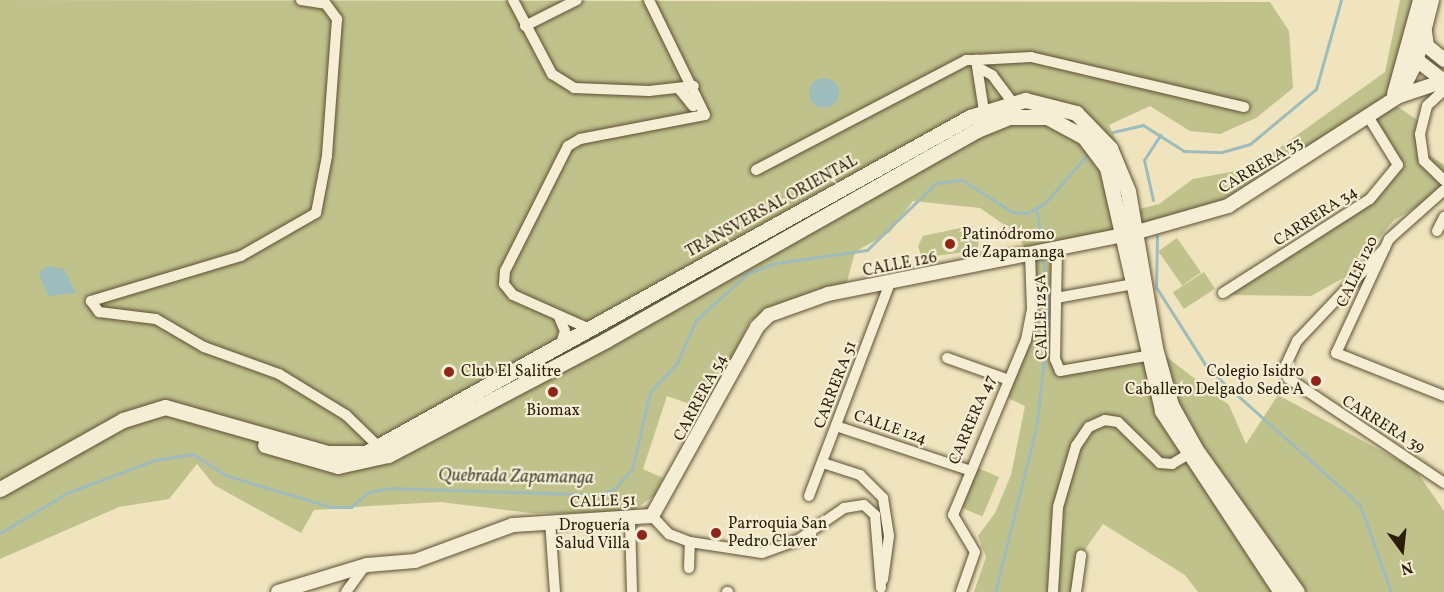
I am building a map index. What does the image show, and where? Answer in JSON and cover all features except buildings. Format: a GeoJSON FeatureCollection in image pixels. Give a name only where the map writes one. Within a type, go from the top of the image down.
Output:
{"type":"FeatureCollection","features":[{"type":"Feature","properties":{"kind":"main road","name":"TRANSVERSAL ORIENTAL"},"geometry":{"type":"LineString","coordinates":[[0,489],[123,420],[165,407],[340,456],[379,447],[984,111],[1012,102],[1061,107],[1098,132],[1119,164],[1130,234],[1160,370],[1191,453],[1297,592]]}},
{"type":"Feature","properties":{"kind":"main road","name":"TRANSVERSAL ORIENTAL"},"geometry":{"type":"LineString","coordinates":[[0,499],[118,434],[162,417],[183,417],[326,465],[374,461],[606,340],[844,201],[1009,117],[1047,117],[1084,136],[1107,168],[1130,234],[1134,284],[1146,356],[1162,411],[1281,592]]}},
{"type":"Feature","properties":{"kind":"street"},"geometry":{"type":"LineString","coordinates":[[301,0],[326,4],[337,19],[327,156],[316,213],[241,256],[91,301],[99,312],[156,319],[204,346],[279,374],[351,418],[379,447]]}},
{"type":"Feature","properties":{"kind":"street"},"geometry":{"type":"LineString","coordinates":[[513,0],[552,74],[573,88],[680,90],[694,86]]}},
{"type":"Feature","properties":{"kind":"street"},"geometry":{"type":"LineString","coordinates":[[525,26],[577,0]]}},
{"type":"Feature","properties":{"kind":"street"},"geometry":{"type":"LineString","coordinates":[[649,0],[694,86],[696,109]]}},
{"type":"Feature","properties":{"kind":"street"},"geometry":{"type":"LineString","coordinates":[[1395,99],[1410,41],[1432,0]]}},
{"type":"Feature","properties":{"kind":"street"},"geometry":{"type":"LineString","coordinates":[[1423,14],[1427,46],[1444,60]]}},
{"type":"Feature","properties":{"kind":"street","name":"CARRERA 33"},"geometry":{"type":"LineString","coordinates":[[1130,234],[1242,200],[1395,99],[1416,63],[1423,14]]}},
{"type":"Feature","properties":{"kind":"street"},"geometry":{"type":"LineString","coordinates":[[1410,41],[1416,63],[1444,81]]}},
{"type":"Feature","properties":{"kind":"street"},"geometry":{"type":"LineString","coordinates":[[978,64],[1031,57],[1244,107]]}},
{"type":"Feature","properties":{"kind":"street"},"geometry":{"type":"LineString","coordinates":[[756,170],[966,60],[978,64],[992,75],[1012,102]]}},
{"type":"Feature","properties":{"kind":"street"},"geometry":{"type":"LineString","coordinates":[[978,64],[984,111]]}},
{"type":"Feature","properties":{"kind":"street"},"geometry":{"type":"LineString","coordinates":[[1395,99],[1444,81]]}},
{"type":"Feature","properties":{"kind":"street"},"geometry":{"type":"LineString","coordinates":[[680,90],[696,109]]}},
{"type":"Feature","properties":{"kind":"street"},"geometry":{"type":"LineString","coordinates":[[1444,90],[1426,106],[1420,134],[1424,161],[1444,180]]}},
{"type":"Feature","properties":{"kind":"street"},"geometry":{"type":"LineString","coordinates":[[592,330],[513,295],[504,284],[558,160],[580,139],[696,109]]}},
{"type":"Feature","properties":{"kind":"street","name":"CARRERA 34"},"geometry":{"type":"LineString","coordinates":[[1223,293],[1371,199],[1398,165],[1369,118]]}},
{"type":"Feature","properties":{"kind":"street","name":"CALLE 120"},"geometry":{"type":"LineString","coordinates":[[1444,190],[1395,232],[1385,248],[1336,353],[1444,396]]}},
{"type":"Feature","properties":{"kind":"street"},"geometry":{"type":"LineString","coordinates":[[1437,231],[1444,217]]}},
{"type":"Feature","properties":{"kind":"street","name":"CALLE 126"},"geometry":{"type":"LineString","coordinates":[[788,305],[1130,234]]}},
{"type":"Feature","properties":{"kind":"street","name":"CALLE 125A"},"geometry":{"type":"LineString","coordinates":[[1057,248],[1055,359],[1060,371],[1146,356]]}},
{"type":"Feature","properties":{"kind":"street","name":"CARRERA 39"},"geometry":{"type":"LineString","coordinates":[[1385,248],[1297,341],[1285,367],[1288,378],[1316,401],[1444,483]]}},
{"type":"Feature","properties":{"kind":"street","name":"CARRERA 47"},"geometry":{"type":"LineString","coordinates":[[961,592],[975,552],[953,515],[968,470],[1006,379],[1026,340],[1032,309],[1030,254]]}},
{"type":"Feature","properties":{"kind":"street"},"geometry":{"type":"LineString","coordinates":[[1056,298],[1134,284]]}},
{"type":"Feature","properties":{"kind":"street","name":"CARRERA 51"},"geometry":{"type":"LineString","coordinates":[[809,496],[889,285]]}},
{"type":"Feature","properties":{"kind":"street","name":"CARRERA 54"},"geometry":{"type":"LineString","coordinates":[[652,516],[757,327],[788,305]]}},
{"type":"Feature","properties":{"kind":"street"},"geometry":{"type":"LineString","coordinates":[[559,317],[564,331],[560,346]]}},
{"type":"Feature","properties":{"kind":"street"},"geometry":{"type":"LineString","coordinates":[[947,358],[1006,379]]}},
{"type":"Feature","properties":{"kind":"street"},"geometry":{"type":"LineString","coordinates":[[1053,592],[1058,507],[1076,446],[1089,427],[1105,420],[1118,422],[1160,463],[1191,453]]}},
{"type":"Feature","properties":{"kind":"street","name":"CALLE 124"},"geometry":{"type":"LineString","coordinates":[[836,426],[968,470]]}},
{"type":"Feature","properties":{"kind":"street"},"geometry":{"type":"LineString","coordinates":[[823,463],[860,475],[883,498],[890,536],[880,590]]}},
{"type":"Feature","properties":{"kind":"street","name":"CALLE 51"},"geometry":{"type":"LineString","coordinates":[[278,592],[366,565],[415,561],[513,525],[550,521],[630,520],[652,516],[669,534],[690,542],[762,553],[798,540],[844,508],[864,505],[875,515],[880,590]]}},
{"type":"Feature","properties":{"kind":"street"},"geometry":{"type":"LineString","coordinates":[[630,520],[633,592]]}},
{"type":"Feature","properties":{"kind":"street"},"geometry":{"type":"LineString","coordinates":[[550,521],[555,592]]}},
{"type":"Feature","properties":{"kind":"street"},"geometry":{"type":"LineString","coordinates":[[689,568],[690,542]]}},
{"type":"Feature","properties":{"kind":"street"},"geometry":{"type":"LineString","coordinates":[[1076,592],[1081,555]]}},
{"type":"Feature","properties":{"kind":"street"},"geometry":{"type":"LineString","coordinates":[[346,592],[366,565]]}},
{"type":"Feature","properties":{"kind":"green space"},"geometry":{"type":"Polygon","coordinates":[[[0,0],[1270,2],[1289,31],[1293,88],[1256,118],[1220,134],[1190,131],[1150,106],[1109,125],[1128,168],[1136,210],[1159,204],[1193,179],[1251,168],[1385,72],[1400,0],[1419,0],[1391,102],[1423,124],[1422,150],[1444,165],[1444,192],[1394,220],[1347,276],[1311,296],[1224,295],[1371,199],[1398,165],[1368,118],[1242,199],[1053,248],[1049,316],[1064,364],[1155,348],[1229,405],[1246,444],[1278,395],[1415,469],[1444,511],[1444,592],[1198,592],[1185,575],[1103,524],[1081,555],[1076,592],[974,592],[986,557],[978,536],[995,513],[1011,475],[1025,406],[1008,398],[1026,340],[1030,254],[1012,230],[980,208],[913,201],[890,232],[855,252],[845,289],[767,311],[750,321],[707,410],[667,396],[643,469],[663,478],[655,495],[628,514],[531,513],[440,502],[370,506],[314,510],[301,533],[214,485],[197,464],[169,499],[119,507],[0,559],[0,0]]]}},
{"type":"Feature","properties":{"kind":"green space","name":"Patinódromo de Zapamanga"},"geometry":{"type":"Polygon","coordinates":[[[965,227],[979,232],[978,250],[922,258],[918,246],[923,236],[965,227]]]}},
{"type":"Feature","properties":{"kind":"green space"},"geometry":{"type":"Polygon","coordinates":[[[1177,238],[1201,272],[1182,286],[1158,251],[1177,238]]]}},
{"type":"Feature","properties":{"kind":"green space"},"geometry":{"type":"Polygon","coordinates":[[[1204,272],[1215,289],[1184,309],[1173,292],[1204,272]]]}},
{"type":"Feature","properties":{"kind":"green space"},"geometry":{"type":"Polygon","coordinates":[[[978,468],[999,477],[982,517],[961,508],[978,468]]]}},
{"type":"Feature","properties":{"kind":"water"},"geometry":{"type":"Polygon","coordinates":[[[824,78],[835,82],[839,93],[835,104],[824,108],[813,104],[809,93],[813,82],[824,78]]]}},
{"type":"Feature","properties":{"kind":"water"},"geometry":{"type":"Polygon","coordinates":[[[47,266],[64,269],[76,293],[48,296],[39,273],[47,266]]]}},
{"type":"Feature","properties":{"kind":"waterway","name":"Quebrada Zapamanga"},"geometry":{"type":"LineString","coordinates":[[1113,132],[1143,125],[1184,151],[1222,152],[1250,144],[1316,89],[1341,0]]}},
{"type":"Feature","properties":{"kind":"waterway"},"geometry":{"type":"LineString","coordinates":[[1153,200],[1144,160],[1160,135]]}},
{"type":"Feature","properties":{"kind":"waterway","name":"Quebrada Zapamanga"},"geometry":{"type":"LineString","coordinates":[[0,533],[67,493],[155,460],[193,454],[225,475],[331,507],[351,507],[368,492],[391,488],[598,495],[614,489],[632,469],[650,392],[677,363],[696,320],[748,273],[776,263],[867,250],[936,183],[962,180],[1012,212],[1027,213],[1044,204],[1087,155]]}},
{"type":"Feature","properties":{"kind":"waterway"},"geometry":{"type":"LineString","coordinates":[[1036,208],[1041,240]]}},
{"type":"Feature","properties":{"kind":"waterway"},"geometry":{"type":"LineString","coordinates":[[1157,236],[1156,287],[1208,369],[1360,505],[1391,592]]}},
{"type":"Feature","properties":{"kind":"waterway"},"geometry":{"type":"LineString","coordinates":[[995,592],[1036,428],[1049,316],[1043,260]]}},
{"type":"Feature","properties":{"kind":"place","name":"Patinódromo de Zapamanga"},"geometry":{"type":"Point","coordinates":[950,244]}},
{"type":"Feature","properties":{"kind":"place","name":"Club El Salitre"},"geometry":{"type":"Point","coordinates":[449,372]}},
{"type":"Feature","properties":{"kind":"place","name":"Colegio Isidro Caballero Delgado Sede A"},"geometry":{"type":"Point","coordinates":[1316,381]}},
{"type":"Feature","properties":{"kind":"place","name":"Biomax"},"geometry":{"type":"Point","coordinates":[553,392]}},
{"type":"Feature","properties":{"kind":"place","name":"Parroquia San Pedro Claver"},"geometry":{"type":"Point","coordinates":[716,533]}},
{"type":"Feature","properties":{"kind":"place","name":"Droguería Salud Villa"},"geometry":{"type":"Point","coordinates":[642,535]}}]}
